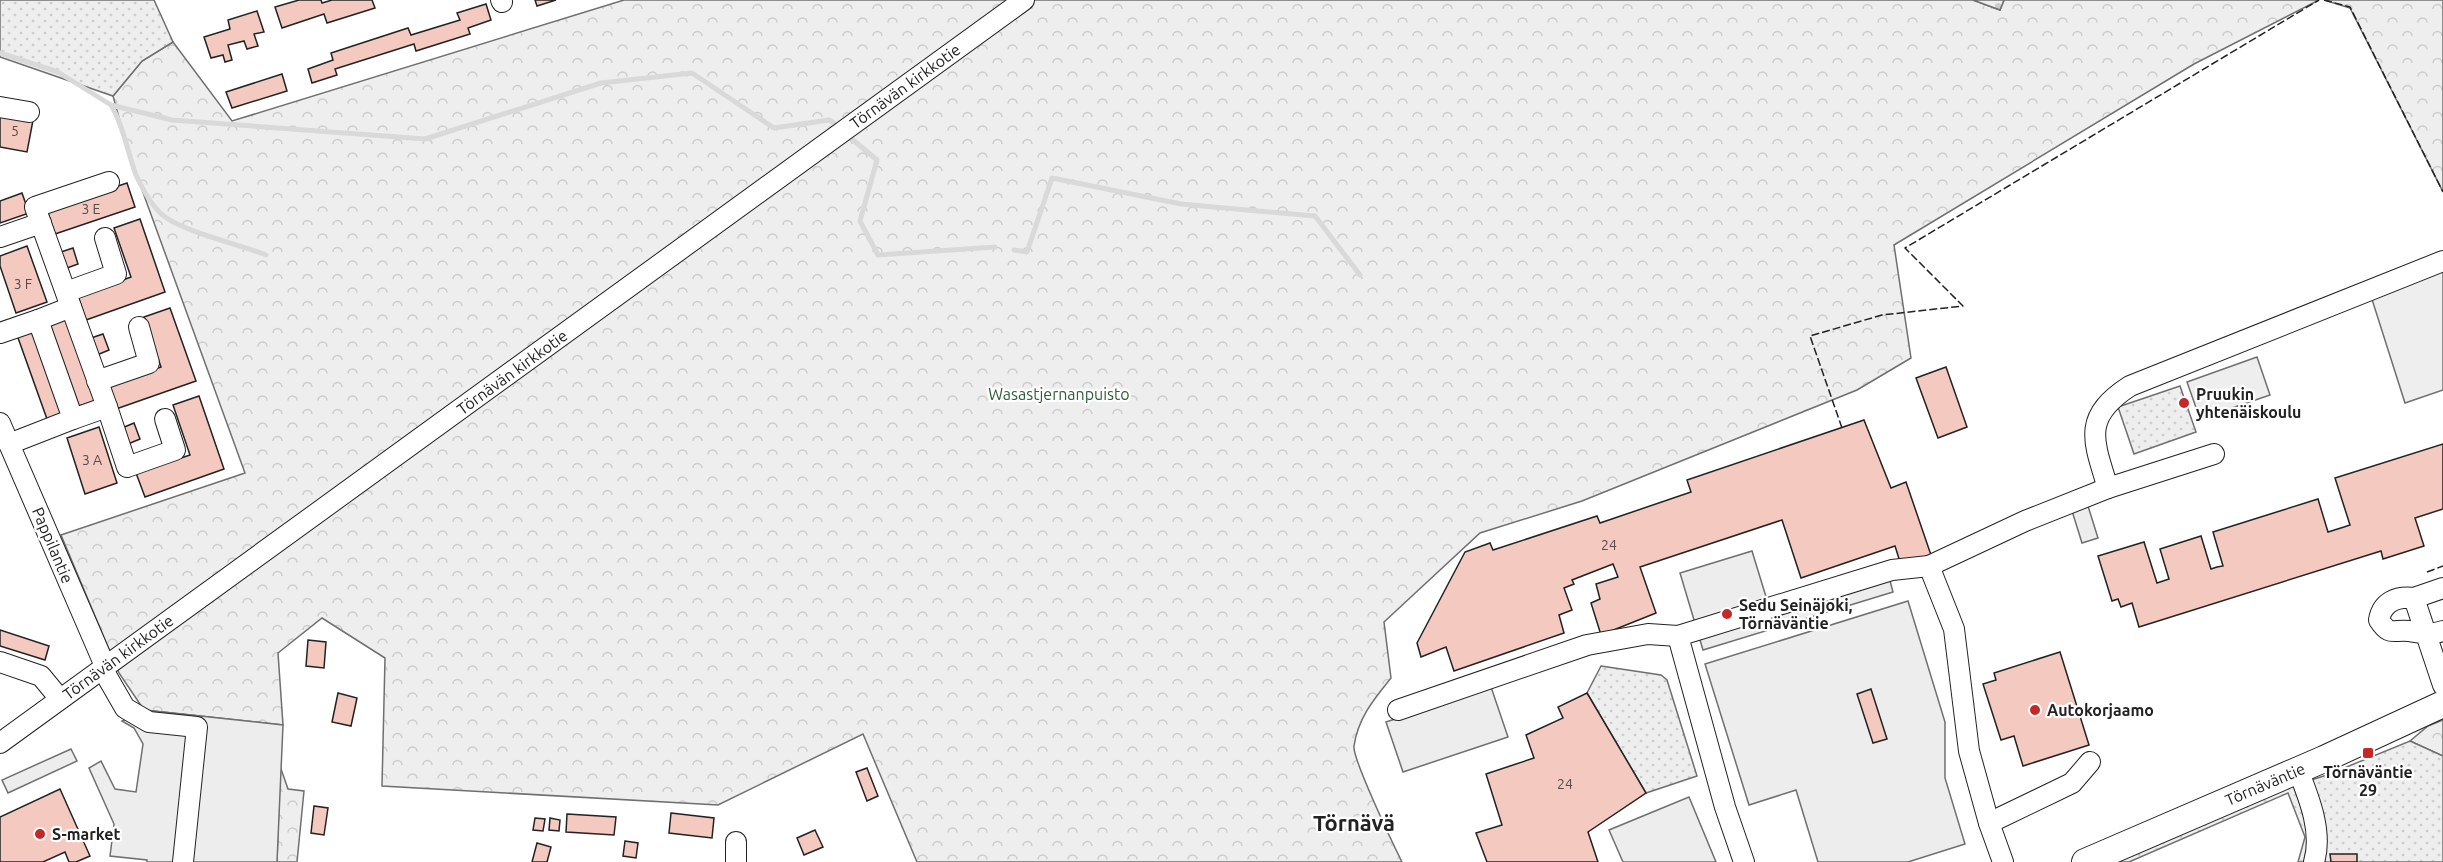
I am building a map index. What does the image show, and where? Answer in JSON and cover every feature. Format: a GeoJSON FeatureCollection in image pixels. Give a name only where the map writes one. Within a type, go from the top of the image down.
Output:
{"type":"FeatureCollection","features":[{"type":"Feature","properties":{"kind":"main road","name":"Törnäväntie"},"geometry":{"type":"LineString","coordinates":[[2085,862],[2298,770],[2442,698]]}},
{"type":"Feature","properties":{"kind":"street","name":"Törnävän kirkkotie"},"geometry":{"type":"LineString","coordinates":[[0,743],[1024,0]]}},
{"type":"Feature","properties":{"kind":"street"},"geometry":{"type":"LineString","coordinates":[[0,107],[29,112]]}},
{"type":"Feature","properties":{"kind":"street"},"geometry":{"type":"LineString","coordinates":[[108,182],[35,207],[127,467],[175,450],[165,419]]}},
{"type":"Feature","properties":{"kind":"street"},"geometry":{"type":"LineString","coordinates":[[0,237],[41,223]]}},
{"type":"Feature","properties":{"kind":"street"},"geometry":{"type":"LineString","coordinates":[[0,333],[38,320],[68,299],[116,274],[105,238]]}},
{"type":"Feature","properties":{"kind":"street"},"geometry":{"type":"LineString","coordinates":[[2108,488],[2095,448],[2095,428],[2100,412],[2111,398],[2130,386],[2443,261]]}},
{"type":"Feature","properties":{"kind":"street"},"geometry":{"type":"LineString","coordinates":[[38,320],[73,419]]}},
{"type":"Feature","properties":{"kind":"street"},"geometry":{"type":"LineString","coordinates":[[97,381],[150,363],[139,327]]}},
{"type":"Feature","properties":{"kind":"street"},"geometry":{"type":"LineString","coordinates":[[9,444],[107,407]]}},
{"type":"Feature","properties":{"kind":"street","name":"Pappilantie"},"geometry":{"type":"LineString","coordinates":[[0,423],[105,666],[106,675],[125,708],[149,722],[197,727],[183,862]]}},
{"type":"Feature","properties":{"kind":"street"},"geometry":{"type":"LineString","coordinates":[[1398,710],[1587,645],[1648,634],[1678,636],[1892,570],[1929,566],[2025,521],[2108,488],[2214,454]]}},
{"type":"Feature","properties":{"kind":"street"},"geometry":{"type":"LineString","coordinates":[[1929,566],[1954,629],[1969,751],[1989,823],[2003,862]]}},
{"type":"Feature","properties":{"kind":"street"},"geometry":{"type":"LineString","coordinates":[[2435,633],[2407,630],[2396,632],[2385,629],[2379,621],[2380,610],[2388,603],[2404,597],[2414,598],[2443,588]]}},
{"type":"Feature","properties":{"kind":"street"},"geometry":{"type":"LineString","coordinates":[[2414,598],[2435,633],[2442,698]]}},
{"type":"Feature","properties":{"kind":"street"},"geometry":{"type":"LineString","coordinates":[[2407,630],[2418,646],[2442,698]]}},
{"type":"Feature","properties":{"kind":"street"},"geometry":{"type":"LineString","coordinates":[[1678,636],[1725,807],[1744,862]]}},
{"type":"Feature","properties":{"kind":"street"},"geometry":{"type":"LineString","coordinates":[[0,662],[42,676],[60,699]]}},
{"type":"Feature","properties":{"kind":"street"},"geometry":{"type":"LineString","coordinates":[[1989,823],[2072,783],[2090,762]]}},
{"type":"Feature","properties":{"kind":"street"},"geometry":{"type":"LineString","coordinates":[[2298,770],[2317,830],[2318,851],[2314,862]]}},
{"type":"Feature","properties":{"kind":"street"},"geometry":{"type":"LineString","coordinates":[[736,842],[736,862]]}},
{"type":"Feature","properties":{"kind":"green space"},"geometry":{"type":"Polygon","coordinates":[[[0,0],[154,0],[173,42],[142,61],[113,96],[0,57],[0,0]]]}},
{"type":"Feature","properties":{"kind":"green space","name":"Wasastjernanpuisto"},"geometry":{"type":"Polygon","coordinates":[[[624,0],[1973,0],[2000,10],[2004,0],[2319,0],[2194,64],[1894,245],[1911,358],[1857,390],[1582,501],[1480,533],[1384,622],[1391,678],[1363,718],[1354,746],[1366,784],[1402,862],[917,862],[863,734],[718,805],[382,786],[385,658],[322,618],[278,653],[283,725],[144,710],[119,673],[61,535],[245,473],[129,154],[113,96],[142,61],[173,42],[232,121],[624,0]]]}},
{"type":"Feature","properties":{"kind":"green space"},"geometry":{"type":"Polygon","coordinates":[[[1973,0],[2004,0],[2000,10],[1973,0]]]}},
{"type":"Feature","properties":{"kind":"green space"},"geometry":{"type":"Polygon","coordinates":[[[2324,0],[2443,0],[2443,192],[2350,8],[2324,0]]]}},
{"type":"Feature","properties":{"kind":"green space"},"geometry":{"type":"Polygon","coordinates":[[[2443,261],[2443,390],[2405,403],[2369,290],[2443,261]]]}},
{"type":"Feature","properties":{"kind":"green space"},"geometry":{"type":"Polygon","coordinates":[[[2257,357],[2270,395],[2200,419],[2187,382],[2257,357]]]}},
{"type":"Feature","properties":{"kind":"green space"},"geometry":{"type":"Polygon","coordinates":[[[2180,386],[2196,432],[2134,454],[2118,407],[2180,386]]]}},
{"type":"Feature","properties":{"kind":"green space"},"geometry":{"type":"Polygon","coordinates":[[[1601,666],[1661,675],[1667,680],[1697,776],[1646,793],[1587,693],[1601,666]]]}},
{"type":"Feature","properties":{"kind":"green space"},"geometry":{"type":"Polygon","coordinates":[[[2443,720],[2443,756],[2410,741],[2428,726],[2443,720]]]}},
{"type":"Feature","properties":{"kind":"green space"},"geometry":{"type":"Polygon","coordinates":[[[2410,741],[2443,756],[2443,862],[2298,862],[2305,837],[2288,793],[2129,862],[2114,862],[2292,786],[2327,775],[2410,741]]]}},
{"type":"Feature","properties":{"kind":"green space"},"geometry":{"type":"Polygon","coordinates":[[[280,766],[288,789],[304,791],[297,862],[277,862],[280,766]]]}},
{"type":"Feature","properties":{"kind":"shaded area"},"geometry":{"type":"Polygon","coordinates":[[[2088,506],[2098,538],[2082,543],[2072,511],[2088,506]]]}},
{"type":"Feature","properties":{"kind":"shaded area"},"geometry":{"type":"Polygon","coordinates":[[[1752,551],[1771,613],[1889,577],[1893,592],[1703,650],[1680,573],[1752,551]]]}},
{"type":"Feature","properties":{"kind":"shaded area"},"geometry":{"type":"Polygon","coordinates":[[[1908,601],[1945,722],[1945,778],[1965,844],[1908,862],[1818,862],[1796,790],[1749,805],[1705,664],[1908,601]]]}},
{"type":"Feature","properties":{"kind":"shaded area"},"geometry":{"type":"Polygon","coordinates":[[[1491,687],[1508,737],[1403,772],[1386,722],[1491,687]]]}},
{"type":"Feature","properties":{"kind":"shaded area"},"geometry":{"type":"Polygon","coordinates":[[[144,710],[283,725],[277,862],[147,862],[147,860],[110,856],[114,824],[89,768],[101,761],[115,789],[136,792],[143,744],[134,728],[122,721],[144,710]]]}},
{"type":"Feature","properties":{"kind":"shaded area"},"geometry":{"type":"Polygon","coordinates":[[[71,749],[77,761],[8,793],[2,780],[71,749]]]}},
{"type":"Feature","properties":{"kind":"shaded area"},"geometry":{"type":"Polygon","coordinates":[[[1689,797],[1716,862],[1623,862],[1609,830],[1689,797]]]}},
{"type":"Feature","properties":{"kind":"building"},"geometry":{"type":"Polygon","coordinates":[[[299,0],[321,0],[322,3],[332,0],[372,0],[375,8],[327,23],[324,14],[282,28],[275,7],[299,0]]]}},
{"type":"Feature","properties":{"kind":"building"},"geometry":{"type":"Polygon","coordinates":[[[535,0],[556,0],[537,6],[535,0]]]}},
{"type":"Feature","properties":{"kind":"building"},"geometry":{"type":"Polygon","coordinates":[[[486,4],[491,20],[468,28],[470,34],[416,51],[414,44],[335,69],[337,75],[312,83],[308,69],[333,60],[331,53],[408,28],[411,35],[460,20],[457,13],[486,4]]]}},
{"type":"Feature","properties":{"kind":"building"},"geometry":{"type":"Polygon","coordinates":[[[257,11],[264,32],[254,34],[258,46],[247,49],[244,41],[228,45],[232,60],[225,62],[223,55],[211,58],[204,37],[230,29],[228,20],[257,11]]]}},
{"type":"Feature","properties":{"kind":"building"},"geometry":{"type":"Polygon","coordinates":[[[282,74],[287,91],[232,108],[226,92],[282,74]]]}},
{"type":"Feature","properties":{"kind":"building"},"geometry":{"type":"Polygon","coordinates":[[[0,109],[34,115],[27,152],[0,147],[0,109]]]}},
{"type":"Feature","properties":{"kind":"building"},"geometry":{"type":"Polygon","coordinates":[[[127,183],[135,207],[55,234],[47,210],[127,183]]]}},
{"type":"Feature","properties":{"kind":"building"},"geometry":{"type":"Polygon","coordinates":[[[22,193],[29,213],[0,223],[0,201],[22,193]]]}},
{"type":"Feature","properties":{"kind":"building"},"geometry":{"type":"Polygon","coordinates":[[[140,219],[165,292],[86,320],[78,296],[131,277],[114,228],[140,219]]]}},
{"type":"Feature","properties":{"kind":"building"},"geometry":{"type":"Polygon","coordinates":[[[27,246],[47,302],[16,313],[0,266],[0,256],[27,246]]]}},
{"type":"Feature","properties":{"kind":"building"},"geometry":{"type":"Polygon","coordinates":[[[73,248],[78,264],[67,268],[61,252],[73,248]]]}},
{"type":"Feature","properties":{"kind":"building"},"geometry":{"type":"Polygon","coordinates":[[[170,308],[196,381],[116,409],[108,385],[161,367],[144,317],[170,308]]]}},
{"type":"Feature","properties":{"kind":"building"},"geometry":{"type":"Polygon","coordinates":[[[67,319],[96,400],[79,406],[50,325],[67,319]]]}},
{"type":"Feature","properties":{"kind":"building"},"geometry":{"type":"Polygon","coordinates":[[[34,330],[63,414],[47,419],[17,335],[34,330]]]}},
{"type":"Feature","properties":{"kind":"building"},"geometry":{"type":"Polygon","coordinates":[[[103,334],[109,350],[97,355],[91,338],[103,334]]]}},
{"type":"Feature","properties":{"kind":"building"},"geometry":{"type":"Polygon","coordinates":[[[1946,367],[1967,427],[1938,438],[1916,378],[1946,367]]]}},
{"type":"Feature","properties":{"kind":"building"},"geometry":{"type":"Polygon","coordinates":[[[199,396],[224,469],[145,497],[136,473],[190,455],[173,405],[199,396]]]}},
{"type":"Feature","properties":{"kind":"building"},"geometry":{"type":"Polygon","coordinates":[[[1864,420],[1891,488],[1906,482],[1931,555],[1901,565],[1895,546],[1801,578],[1782,520],[1640,567],[1656,613],[1601,635],[1591,603],[1600,599],[1596,584],[1618,577],[1613,564],[1572,580],[1574,584],[1564,588],[1572,610],[1559,615],[1564,633],[1454,671],[1446,647],[1421,657],[1417,643],[1465,552],[1490,543],[1493,550],[1597,516],[1600,523],[1691,492],[1687,480],[1864,420]]]}},
{"type":"Feature","properties":{"kind":"building"},"geometry":{"type":"Polygon","coordinates":[[[134,423],[140,439],[128,444],[122,428],[134,423]]]}},
{"type":"Feature","properties":{"kind":"building"},"geometry":{"type":"Polygon","coordinates":[[[99,427],[117,483],[85,494],[67,438],[99,427]]]}},
{"type":"Feature","properties":{"kind":"building"},"geometry":{"type":"Polygon","coordinates":[[[2443,444],[2443,509],[2415,518],[2424,546],[2383,559],[2381,551],[2139,627],[2132,603],[2121,607],[2118,599],[2112,601],[2098,556],[2144,542],[2157,583],[2169,579],[2160,549],[2201,536],[2211,569],[2223,566],[2213,532],[2318,499],[2328,532],[2344,527],[2350,525],[2335,478],[2443,444]]]}},
{"type":"Feature","properties":{"kind":"building"},"geometry":{"type":"Polygon","coordinates":[[[0,630],[49,646],[45,660],[0,646],[0,630]]]}},
{"type":"Feature","properties":{"kind":"building"},"geometry":{"type":"Polygon","coordinates":[[[308,640],[326,642],[324,668],[306,666],[308,640]]]}},
{"type":"Feature","properties":{"kind":"building","name":"Autokorjaamo"},"geometry":{"type":"Polygon","coordinates":[[[2060,652],[2089,745],[2023,766],[2014,736],[2001,740],[1983,684],[1996,680],[1994,673],[2060,652]]]}},
{"type":"Feature","properties":{"kind":"building"},"geometry":{"type":"Polygon","coordinates":[[[1871,689],[1887,739],[1873,743],[1857,694],[1871,689]]]}},
{"type":"Feature","properties":{"kind":"building"},"geometry":{"type":"Polygon","coordinates":[[[338,693],[357,698],[351,726],[332,722],[338,693]]]}},
{"type":"Feature","properties":{"kind":"building"},"geometry":{"type":"Polygon","coordinates":[[[1587,693],[1646,793],[1588,832],[1598,862],[1487,862],[1476,833],[1502,825],[1486,774],[1534,758],[1526,735],[1563,718],[1558,707],[1587,693]]]}},
{"type":"Feature","properties":{"kind":"building"},"geometry":{"type":"Polygon","coordinates":[[[867,768],[878,796],[867,801],[856,772],[867,768]]]}},
{"type":"Feature","properties":{"kind":"building","name":"S-market"},"geometry":{"type":"Polygon","coordinates":[[[60,789],[90,856],[76,862],[69,862],[65,852],[43,862],[0,862],[0,817],[60,789]]]}},
{"type":"Feature","properties":{"kind":"building"},"geometry":{"type":"Polygon","coordinates":[[[314,806],[328,808],[324,835],[311,833],[314,806]]]}},
{"type":"Feature","properties":{"kind":"building"},"geometry":{"type":"Polygon","coordinates":[[[671,813],[714,818],[712,838],[669,833],[671,813]]]}},
{"type":"Feature","properties":{"kind":"building"},"geometry":{"type":"Polygon","coordinates":[[[567,814],[616,817],[614,835],[566,832],[567,814]]]}},
{"type":"Feature","properties":{"kind":"building"},"geometry":{"type":"Polygon","coordinates":[[[535,818],[545,819],[543,831],[533,830],[535,818]]]}},
{"type":"Feature","properties":{"kind":"building"},"geometry":{"type":"Polygon","coordinates":[[[550,818],[560,820],[559,831],[549,830],[550,818]]]}},
{"type":"Feature","properties":{"kind":"building"},"geometry":{"type":"Polygon","coordinates":[[[815,830],[823,847],[804,855],[797,838],[815,830]]]}},
{"type":"Feature","properties":{"kind":"building"},"geometry":{"type":"Polygon","coordinates":[[[625,841],[638,843],[636,858],[623,856],[625,841]]]}},
{"type":"Feature","properties":{"kind":"building"},"geometry":{"type":"Polygon","coordinates":[[[537,843],[551,847],[547,862],[532,862],[537,843]]]}},
{"type":"Feature","properties":{"kind":"building"},"geometry":{"type":"Polygon","coordinates":[[[2330,854],[2357,854],[2357,862],[2331,862],[2330,854]]]}},
{"type":"Feature","properties":{"kind":"waterway"},"geometry":{"type":"LineString","coordinates":[[0,53],[58,72],[111,105],[172,120],[425,139],[601,83],[692,73],[774,128],[829,120],[834,123]]}},
{"type":"Feature","properties":{"kind":"waterway"},"geometry":{"type":"LineString","coordinates":[[111,105],[122,130],[136,175],[148,198],[165,217],[187,228],[266,255]]}},
{"type":"Feature","properties":{"kind":"waterway"},"geometry":{"type":"LineString","coordinates":[[853,140],[877,160],[860,221],[878,255],[995,247]]}},
{"type":"Feature","properties":{"kind":"waterway"},"geometry":{"type":"LineString","coordinates":[[1014,250],[1027,252],[1052,178],[1181,204],[1315,216],[1360,275]]}},
{"type":"Feature","properties":{"kind":"fence"},"geometry":{"type":"LineString","coordinates":[[1842,428],[1810,336],[1882,315],[1963,306],[1905,248],[2319,0]]}},
{"type":"Feature","properties":{"kind":"fence"},"geometry":{"type":"LineString","coordinates":[[2324,0],[2350,7],[2443,192]]}},
{"type":"Feature","properties":{"kind":"fence"},"geometry":{"type":"LineString","coordinates":[[2427,572],[2443,566]]}},
{"type":"Feature","properties":{"kind":"place","name":"Pruukin yhtenäiskoulu"},"geometry":{"type":"Point","coordinates":[2184,403]}},
{"type":"Feature","properties":{"kind":"place","name":"Sedu Seinäjoki, Törnäväntie"},"geometry":{"type":"Point","coordinates":[1727,614]}},
{"type":"Feature","properties":{"kind":"place","name":"Autokorjaamo"},"geometry":{"type":"Point","coordinates":[2035,710]}},
{"type":"Feature","properties":{"kind":"place","name":"Törnäväntie 29"},"geometry":{"type":"Point","coordinates":[2368,753]}},
{"type":"Feature","properties":{"kind":"place","name":"S-market"},"geometry":{"type":"Point","coordinates":[40,834]}},
{"type":"Feature","properties":{"kind":"district","name":"Törnävä"},"geometry":{"type":"Point","coordinates":[1354,823]}}]}
